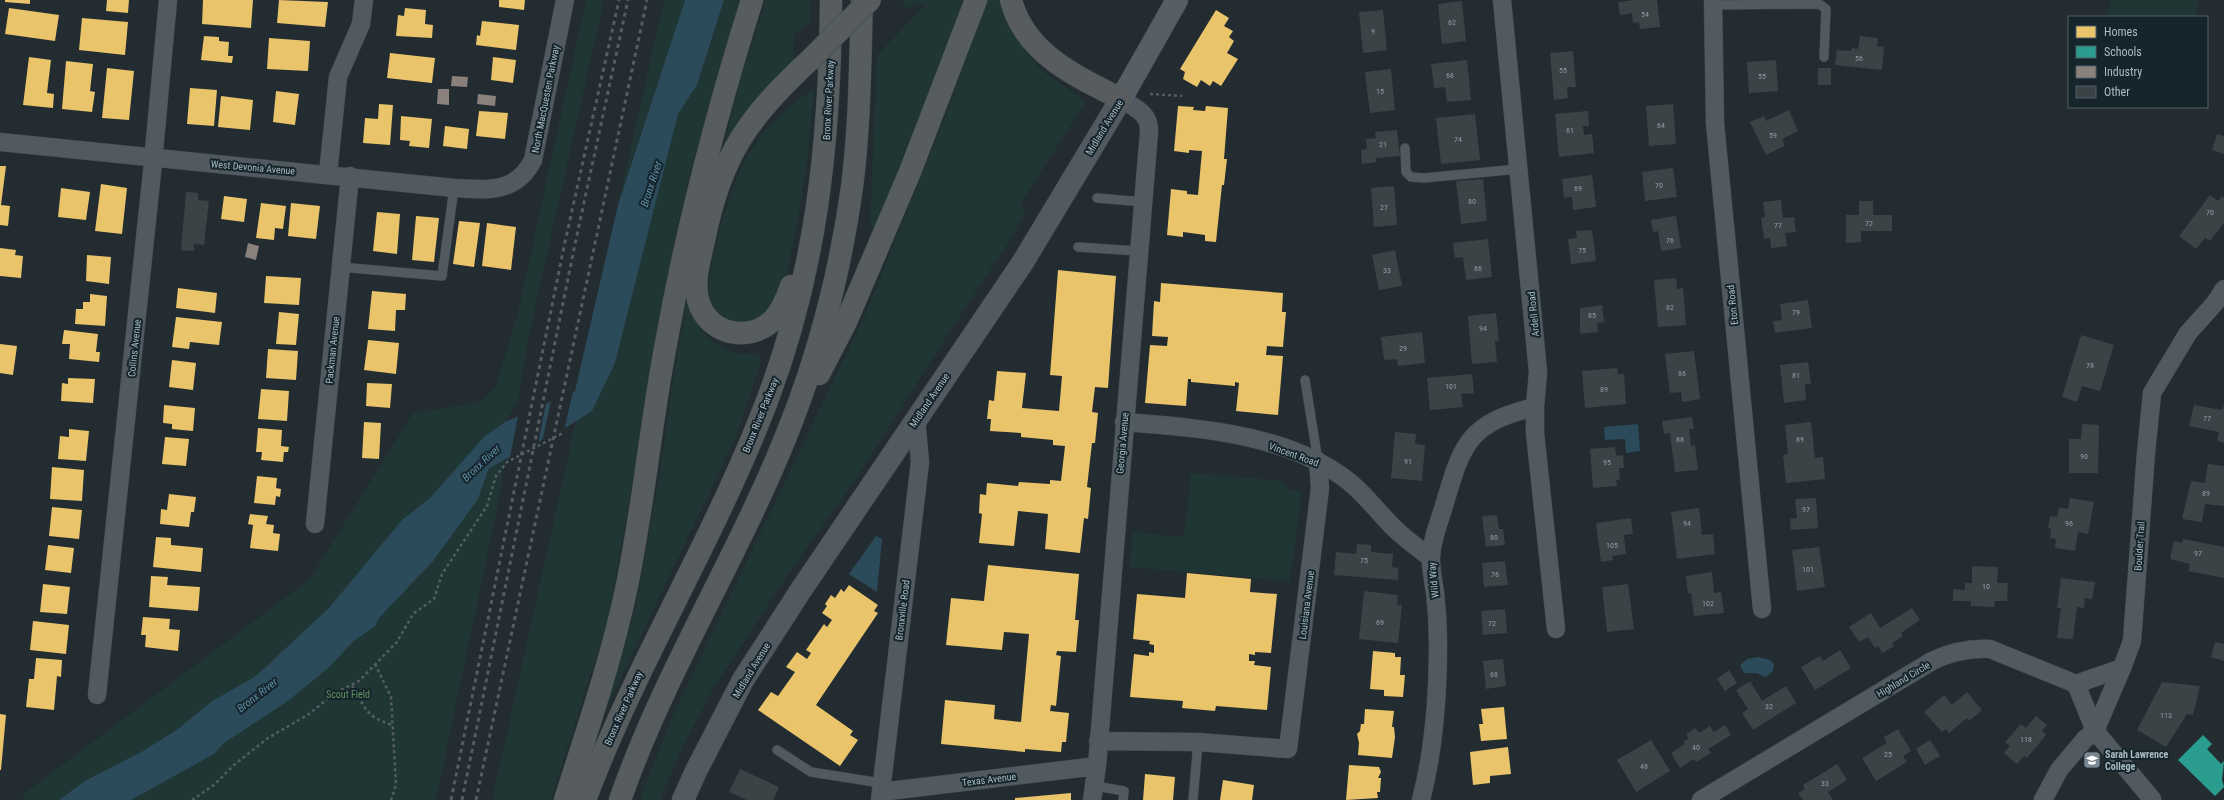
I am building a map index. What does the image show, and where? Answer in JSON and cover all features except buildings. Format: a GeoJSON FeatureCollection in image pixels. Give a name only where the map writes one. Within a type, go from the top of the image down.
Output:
{"type":"FeatureCollection","features":[{"type":"Feature","properties":{"kind":"highway"},"geometry":{"type":"LineString","coordinates":[[565,800],[617,629],[628,581],[665,349],[687,240],[724,92],[752,0]]}},
{"type":"Feature","properties":{"kind":"highway","name":"Bronx River Parkway"},"geometry":{"type":"LineString","coordinates":[[585,800],[624,703],[730,486],[755,430],[777,372],[790,330],[815,223],[827,133],[831,0]]}},
{"type":"Feature","properties":{"kind":"highway"},"geometry":{"type":"LineString","coordinates":[[781,448],[820,337],[842,246],[852,188],[856,141],[862,0]]}},
{"type":"Feature","properties":{"kind":"highway"},"geometry":{"type":"LineString","coordinates":[[815,223],[786,300],[773,320],[761,329],[740,334],[719,328],[708,319],[698,299],[697,277],[709,216],[719,181],[729,157],[747,126],[769,101],[870,0]]}},
{"type":"Feature","properties":{"kind":"highway"},"geometry":{"type":"LineString","coordinates":[[620,800],[655,711],[781,448],[846,322],[924,138],[976,0]]}},
{"type":"Feature","properties":{"kind":"highway"},"geometry":{"type":"LineString","coordinates":[[1011,0],[1022,28],[1046,56],[1062,68],[1121,99]]}},
{"type":"Feature","properties":{"kind":"main road","name":"Midland Avenue"},"geometry":{"type":"LineString","coordinates":[[1121,99],[1176,0]]}},
{"type":"Feature","properties":{"kind":"street","name":"Collins Avenue"},"geometry":{"type":"LineString","coordinates":[[97,695],[154,157],[168,0]]}},
{"type":"Feature","properties":{"kind":"street"},"geometry":{"type":"LineString","coordinates":[[328,174],[335,92],[338,77],[361,24],[364,0]]}},
{"type":"Feature","properties":{"kind":"street","name":"North MacQuesten Parkway"},"geometry":{"type":"LineString","coordinates":[[506,186],[518,180],[526,173],[533,160],[565,0]]}},
{"type":"Feature","properties":{"kind":"street","name":"Ardell Road"},"geometry":{"type":"LineString","coordinates":[[1502,0],[1538,372],[1535,407],[1535,433],[1556,629]]}},
{"type":"Feature","properties":{"kind":"street","name":"Eton Road"},"geometry":{"type":"LineString","coordinates":[[1713,2],[1715,123],[1762,609]]}},
{"type":"Feature","properties":{"kind":"street","name":"Georgia Avenue"},"geometry":{"type":"LineString","coordinates":[[1094,793],[1149,124],[1143,113],[1121,99]]}},
{"type":"Feature","properties":{"kind":"street","name":"Midland Avenue"},"geometry":{"type":"LineString","coordinates":[[683,800],[696,771],[743,680],[916,419],[1023,262],[1121,99]]}},
{"type":"Feature","properties":{"kind":"street","name":"West Devonia Avenue"},"geometry":{"type":"LineString","coordinates":[[0,142],[350,176],[454,188],[486,190],[506,186]]}},
{"type":"Feature","properties":{"kind":"street","name":"Packman Avenue"},"geometry":{"type":"LineString","coordinates":[[315,524],[350,176]]}},
{"type":"Feature","properties":{"kind":"street","name":"Boulder Trail"},"geometry":{"type":"LineString","coordinates":[[2042,800],[2059,770],[2085,738],[2095,731],[2132,641],[2152,393],[2188,333],[2221,300]]}},
{"type":"Feature","properties":{"kind":"street","name":"Wild Way"},"geometry":{"type":"LineString","coordinates":[[1421,800],[1428,774],[1436,704],[1438,658],[1436,608],[1431,558],[1459,456],[1474,435],[1491,422],[1510,413],[1535,407]]}},
{"type":"Feature","properties":{"kind":"street","name":"Bronxville Road"},"geometry":{"type":"LineString","coordinates":[[881,792],[920,462],[916,419]]}},
{"type":"Feature","properties":{"kind":"street","name":"Vincent Road"},"geometry":{"type":"LineString","coordinates":[[1124,422],[1230,434],[1277,446],[1318,461],[1347,480],[1394,528],[1431,558]]}},
{"type":"Feature","properties":{"kind":"street","name":"Louisiana Avenue"},"geometry":{"type":"LineString","coordinates":[[1198,742],[1288,749],[1320,488],[1318,461]]}},
{"type":"Feature","properties":{"kind":"street","name":"Highland Circle"},"geometry":{"type":"LineString","coordinates":[[1701,800],[1932,661],[1955,652],[1976,648],[1990,649],[2076,684]]}},
{"type":"Feature","properties":{"kind":"street"},"geometry":{"type":"LineString","coordinates":[[2122,668],[2076,684],[2095,731],[2152,799]]}},
{"type":"Feature","properties":{"kind":"street"},"geometry":{"type":"LineString","coordinates":[[1098,741],[1198,742]]}},
{"type":"Feature","properties":{"kind":"street","name":"Texas Avenue"},"geometry":{"type":"LineString","coordinates":[[881,792],[1097,766]]}},
{"type":"Feature","properties":{"kind":"lane"},"geometry":{"type":"LineString","coordinates":[[1713,2],[1819,4],[1826,9],[1824,57]]}},
{"type":"Feature","properties":{"kind":"lane"},"geometry":{"type":"LineString","coordinates":[[1404,148],[1406,172],[1411,177],[1424,178],[1518,169]]}},
{"type":"Feature","properties":{"kind":"lane"},"geometry":{"type":"LineString","coordinates":[[340,267],[442,276],[454,188]]}},
{"type":"Feature","properties":{"kind":"lane"},"geometry":{"type":"LineString","coordinates":[[1097,198],[1143,202]]}},
{"type":"Feature","properties":{"kind":"lane"},"geometry":{"type":"LineString","coordinates":[[1078,247],[1138,251]]}},
{"type":"Feature","properties":{"kind":"lane"},"geometry":{"type":"LineString","coordinates":[[1305,380],[1318,461]]}},
{"type":"Feature","properties":{"kind":"lane"},"geometry":{"type":"LineString","coordinates":[[1193,800],[1198,742]]}},
{"type":"Feature","properties":{"kind":"lane"},"geometry":{"type":"LineString","coordinates":[[777,750],[811,772],[881,792]]}},
{"type":"Feature","properties":{"kind":"lane"},"geometry":{"type":"LineString","coordinates":[[1094,793],[1124,791],[1123,800]]}},
{"type":"Feature","properties":{"kind":"path"},"geometry":{"type":"LineString","coordinates":[[1150,94],[1182,96]]}},
{"type":"Feature","properties":{"kind":"path"},"geometry":{"type":"LineString","coordinates":[[192,800],[214,785],[234,765],[268,738],[309,714],[335,693],[352,686],[375,664],[397,642],[413,614],[434,599],[442,574],[486,506],[496,476],[507,462],[563,434]]}},
{"type":"Feature","properties":{"kind":"path"},"geometry":{"type":"LineString","coordinates":[[375,664],[391,697],[393,725],[392,740],[396,785],[391,800]]}},
{"type":"Feature","properties":{"kind":"path"},"geometry":{"type":"LineString","coordinates":[[352,686],[363,706],[376,720],[393,725]]}},
{"type":"Feature","properties":{"kind":"green space","name":"Scout Field"},"geometry":{"type":"Polygon","coordinates":[[[586,0],[604,0],[528,339],[518,402],[504,423],[501,461],[505,459],[499,499],[436,800],[22,800],[26,792],[310,579],[413,413],[481,402],[495,388],[517,317],[586,0]]]}},
{"type":"Feature","properties":{"kind":"green space"},"geometry":{"type":"Polygon","coordinates":[[[664,0],[685,0],[618,205],[664,0]]]}},
{"type":"Feature","properties":{"kind":"green space"},"geometry":{"type":"Polygon","coordinates":[[[724,0],[740,0],[690,173],[676,233],[609,616],[551,800],[492,800],[576,421],[592,411],[615,363],[678,114],[697,85],[724,0]]]}},
{"type":"Feature","properties":{"kind":"green space"},"geometry":{"type":"Polygon","coordinates":[[[766,0],[811,0],[810,22],[794,35],[793,67],[721,156],[741,77],[766,0]]]}},
{"type":"Feature","properties":{"kind":"green space"},"geometry":{"type":"Polygon","coordinates":[[[904,0],[967,0],[877,229],[870,227],[877,55],[926,5],[917,4],[903,9],[904,0]]]}},
{"type":"Feature","properties":{"kind":"green space"},"geometry":{"type":"Polygon","coordinates":[[[987,0],[1002,0],[1015,33],[1035,63],[1044,72],[1082,99],[1085,103],[1020,205],[1026,211],[1011,239],[857,477],[783,582],[713,689],[681,750],[660,800],[640,800],[671,719],[865,315],[947,112],[987,0]]]}},
{"type":"Feature","properties":{"kind":"green space"},"geometry":{"type":"Polygon","coordinates":[[[2112,0],[2199,0],[2195,16],[2107,16],[2112,0]]]}},
{"type":"Feature","properties":{"kind":"green space"},"geometry":{"type":"Polygon","coordinates":[[[814,88],[809,144],[801,198],[795,235],[783,284],[771,309],[762,317],[751,322],[730,320],[722,316],[713,306],[709,291],[710,275],[714,255],[732,193],[745,160],[766,130],[782,113],[814,88]]]}},
{"type":"Feature","properties":{"kind":"green space"},"geometry":{"type":"Polygon","coordinates":[[[687,300],[693,318],[698,326],[719,346],[740,354],[758,355],[761,357],[761,361],[737,434],[592,739],[620,662],[635,610],[661,467],[672,386],[687,300]]]}},
{"type":"Feature","properties":{"kind":"green space"},"geometry":{"type":"Polygon","coordinates":[[[1191,473],[1283,481],[1290,490],[1302,491],[1290,581],[1130,567],[1133,532],[1184,537],[1191,473]]]}},
{"type":"Feature","properties":{"kind":"water","name":"Bronx River"},"geometry":{"type":"Polygon","coordinates":[[[685,0],[724,0],[697,85],[678,114],[615,363],[592,411],[565,428],[489,468],[478,499],[433,561],[380,617],[375,626],[354,641],[327,669],[288,701],[224,743],[214,754],[131,800],[59,800],[85,781],[143,751],[178,729],[211,702],[256,676],[329,608],[402,520],[430,498],[484,437],[505,422],[575,391],[618,205],[685,0]]]}},
{"type":"Feature","properties":{"kind":"water"},"geometry":{"type":"Polygon","coordinates":[[[1638,424],[1640,451],[1626,453],[1625,439],[1605,440],[1604,427],[1638,424]]]}},
{"type":"Feature","properties":{"kind":"water"},"geometry":{"type":"Polygon","coordinates":[[[876,536],[882,539],[877,592],[849,574],[876,536]]]}},
{"type":"Feature","properties":{"kind":"water"},"geometry":{"type":"Polygon","coordinates":[[[1758,657],[1770,660],[1774,664],[1773,671],[1766,677],[1756,673],[1744,673],[1740,665],[1747,659],[1758,657]]]}},
{"type":"Feature","properties":{"kind":"pier"},"geometry":{"type":"Polygon","coordinates":[[[573,391],[564,431],[542,442],[551,401],[573,391]]]}},
{"type":"Feature","properties":{"kind":"pier"},"geometry":{"type":"Polygon","coordinates":[[[546,403],[538,444],[510,458],[518,416],[546,403]]]}},
{"type":"Feature","properties":{"kind":"railway"},"geometry":{"type":"LineString","coordinates":[[451,800],[565,242],[619,0]]}},
{"type":"Feature","properties":{"kind":"railway"},"geometry":{"type":"LineString","coordinates":[[462,800],[575,244],[628,0]]}},
{"type":"Feature","properties":{"kind":"railway"},"geometry":{"type":"LineString","coordinates":[[476,800],[647,0]]}},
{"type":"Feature","properties":{"kind":"place","name":"Sarah Lawrence College"},"geometry":{"type":"Point","coordinates":[2092,760]}}]}
